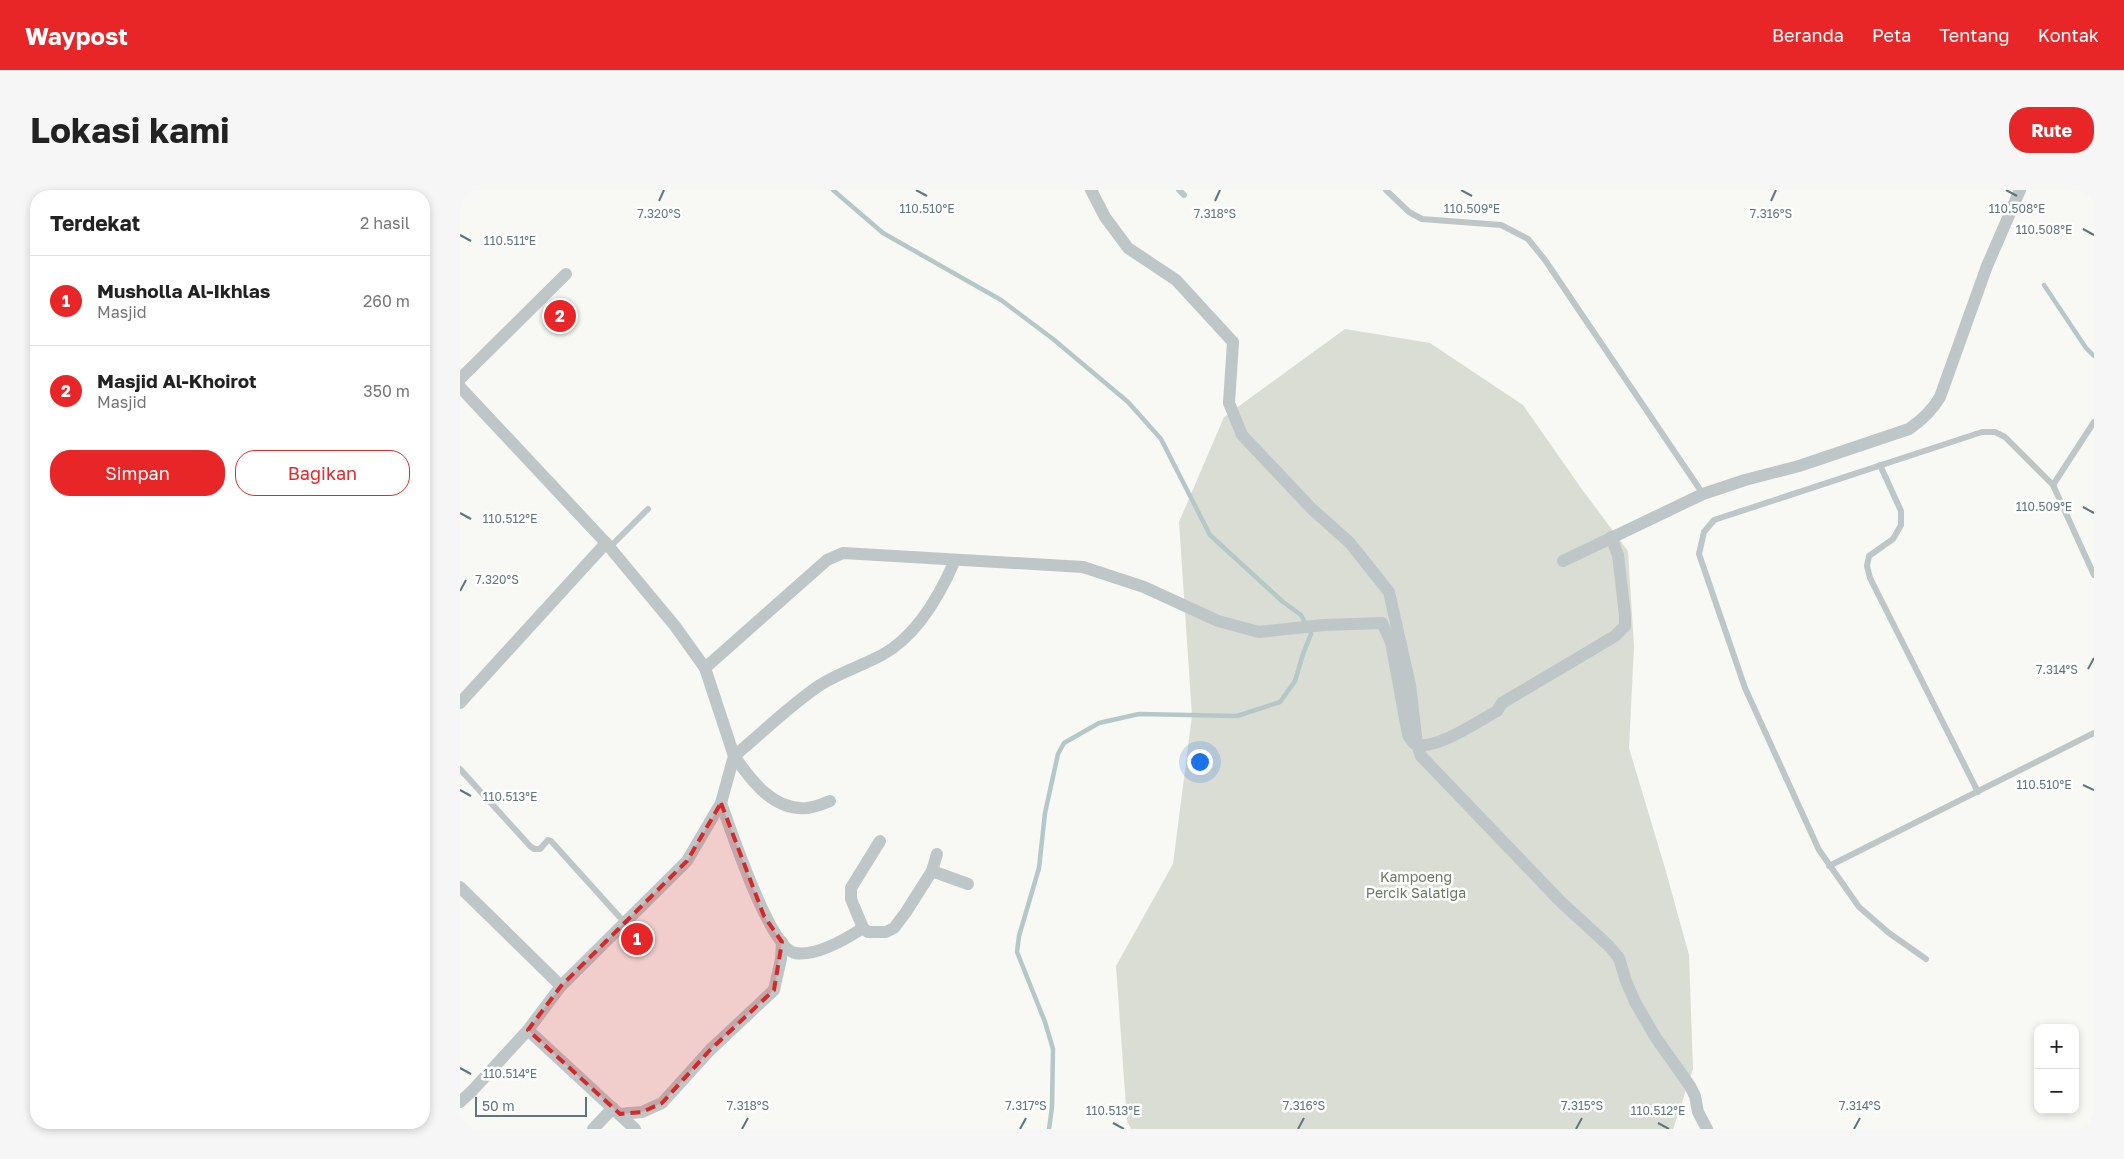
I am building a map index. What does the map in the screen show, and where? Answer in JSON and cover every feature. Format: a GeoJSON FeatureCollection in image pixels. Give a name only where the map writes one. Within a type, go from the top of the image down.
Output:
{"type":"FeatureCollection","features":[{"type":"Feature","properties":{"kind":"street"},"geometry":{"type":"LineString","coordinates":[[1091,190],[1105,217],[1128,248],[1176,280],[1233,342],[1228,402],[1242,435],[1312,509],[1350,542],[1389,592],[1410,684],[1420,756],[1561,902],[1609,946],[1619,958],[1635,1002],[1656,1038],[1690,1086],[1695,1096],[1698,1112],[1707,1129]]}},
{"type":"Feature","properties":{"kind":"street"},"geometry":{"type":"LineString","coordinates":[[1563,561],[1704,494],[1745,480],[1799,466],[1909,429],[1922,420],[1940,398],[1987,266],[2018,190]]}},
{"type":"Feature","properties":{"kind":"street"},"geometry":{"type":"LineString","coordinates":[[460,379],[566,274]]}},
{"type":"Feature","properties":{"kind":"street"},"geometry":{"type":"LineString","coordinates":[[460,387],[608,545],[675,626],[706,668],[734,756],[759,788],[776,801],[789,806],[806,808],[830,801]]}},
{"type":"Feature","properties":{"kind":"street"},"geometry":{"type":"LineString","coordinates":[[706,668],[827,560],[843,553],[1083,567],[1144,587],[1218,621],[1260,632],[1324,625],[1382,623],[1391,642],[1408,735],[1413,743],[1435,744],[1497,711],[1502,703],[1615,636],[1625,626],[1621,572],[1618,555],[1611,537]]}},
{"type":"Feature","properties":{"kind":"street"},"geometry":{"type":"LineString","coordinates":[[460,703],[608,545]]}},
{"type":"Feature","properties":{"kind":"street"},"geometry":{"type":"LineString","coordinates":[[460,1102],[528,1030],[561,986],[687,861],[721,803],[734,756],[818,686],[882,655],[902,641],[926,614],[941,590],[955,560]]}},
{"type":"Feature","properties":{"kind":"street"},"geometry":{"type":"LineString","coordinates":[[721,803],[764,916],[782,942],[793,952],[806,953],[839,943],[863,928]]}},
{"type":"Feature","properties":{"kind":"street"},"geometry":{"type":"LineString","coordinates":[[880,841],[851,888],[851,899],[863,928],[868,932],[886,932],[894,928],[932,871],[937,854]]}},
{"type":"Feature","properties":{"kind":"street"},"geometry":{"type":"LineString","coordinates":[[932,871],[968,884]]}},
{"type":"Feature","properties":{"kind":"street"},"geometry":{"type":"LineString","coordinates":[[460,887],[561,986]]}},
{"type":"Feature","properties":{"kind":"street"},"geometry":{"type":"LineString","coordinates":[[594,1129],[616,1111],[642,1112],[662,1103],[710,1050],[774,990],[781,959],[782,942]]}},
{"type":"Feature","properties":{"kind":"street"},"geometry":{"type":"LineString","coordinates":[[528,1030],[636,1129]]}},
{"type":"Feature","properties":{"kind":"lane"},"geometry":{"type":"LineString","coordinates":[[1386,190],[1409,212],[1422,219],[1501,225],[1528,239],[1545,260],[1704,494]]}},
{"type":"Feature","properties":{"kind":"lane"},"geometry":{"type":"LineString","coordinates":[[2052,485],[2094,422]]}},
{"type":"Feature","properties":{"kind":"lane"},"geometry":{"type":"LineString","coordinates":[[1926,959],[1889,933],[1859,907],[1819,850],[1745,688],[1699,554],[1704,532],[1714,520],[1982,432],[1995,432],[2018,448],[2052,485],[2094,575]]}},
{"type":"Feature","properties":{"kind":"lane"},"geometry":{"type":"LineString","coordinates":[[1880,465],[1901,511],[1900,525],[1893,539],[1869,556],[1867,566],[1870,578],[1978,792]]}},
{"type":"Feature","properties":{"kind":"lane"},"geometry":{"type":"LineString","coordinates":[[608,545],[648,509]]}},
{"type":"Feature","properties":{"kind":"lane"},"geometry":{"type":"LineString","coordinates":[[1830,866],[2094,733]]}},
{"type":"Feature","properties":{"kind":"lane"},"geometry":{"type":"LineString","coordinates":[[460,769],[530,846],[534,849],[540,849],[548,840],[551,841],[626,923]]}},
{"type":"Feature","properties":{"kind":"highlighted area"},"geometry":{"type":"Polygon","coordinates":[[[721,803],[764,916],[782,942],[774,990],[710,1050],[662,1103],[642,1112],[620,1114],[528,1030],[561,986],[687,861],[721,803]]]}},
{"type":"Feature","properties":{"kind":"green space","name":"Kampoeng Percik Salatiga"},"geometry":{"type":"Polygon","coordinates":[[[1345,329],[1430,343],[1523,405],[1628,551],[1634,646],[1629,748],[1689,955],[1693,1069],[1673,1129],[1131,1129],[1127,1121],[1116,966],[1173,864],[1192,716],[1179,522],[1224,417],[1345,329]]]}},
{"type":"Feature","properties":{"kind":"waterway"},"geometry":{"type":"LineString","coordinates":[[833,190],[883,233],[1001,300],[1053,339],[1128,402],[1161,439],[1210,535],[1283,602],[1301,615],[1311,634],[1295,681],[1280,702],[1237,716],[1139,714],[1099,723],[1064,743],[1058,754],[1045,813],[1039,868],[1019,936],[1017,952],[1045,1022],[1053,1049],[1052,1107],[1049,1129]]}},
{"type":"Feature","properties":{"kind":"waterway"},"geometry":{"type":"LineString","coordinates":[[2044,285],[2086,348],[2094,356]]}},
{"type":"Feature","properties":{"kind":"place","name":"Masjid Al-Khoirot"},"geometry":{"type":"Point","coordinates":[560,316]}},
{"type":"Feature","properties":{"kind":"place","name":"Musholla Al-Ikhlas"},"geometry":{"type":"Point","coordinates":[637,939]}}]}
